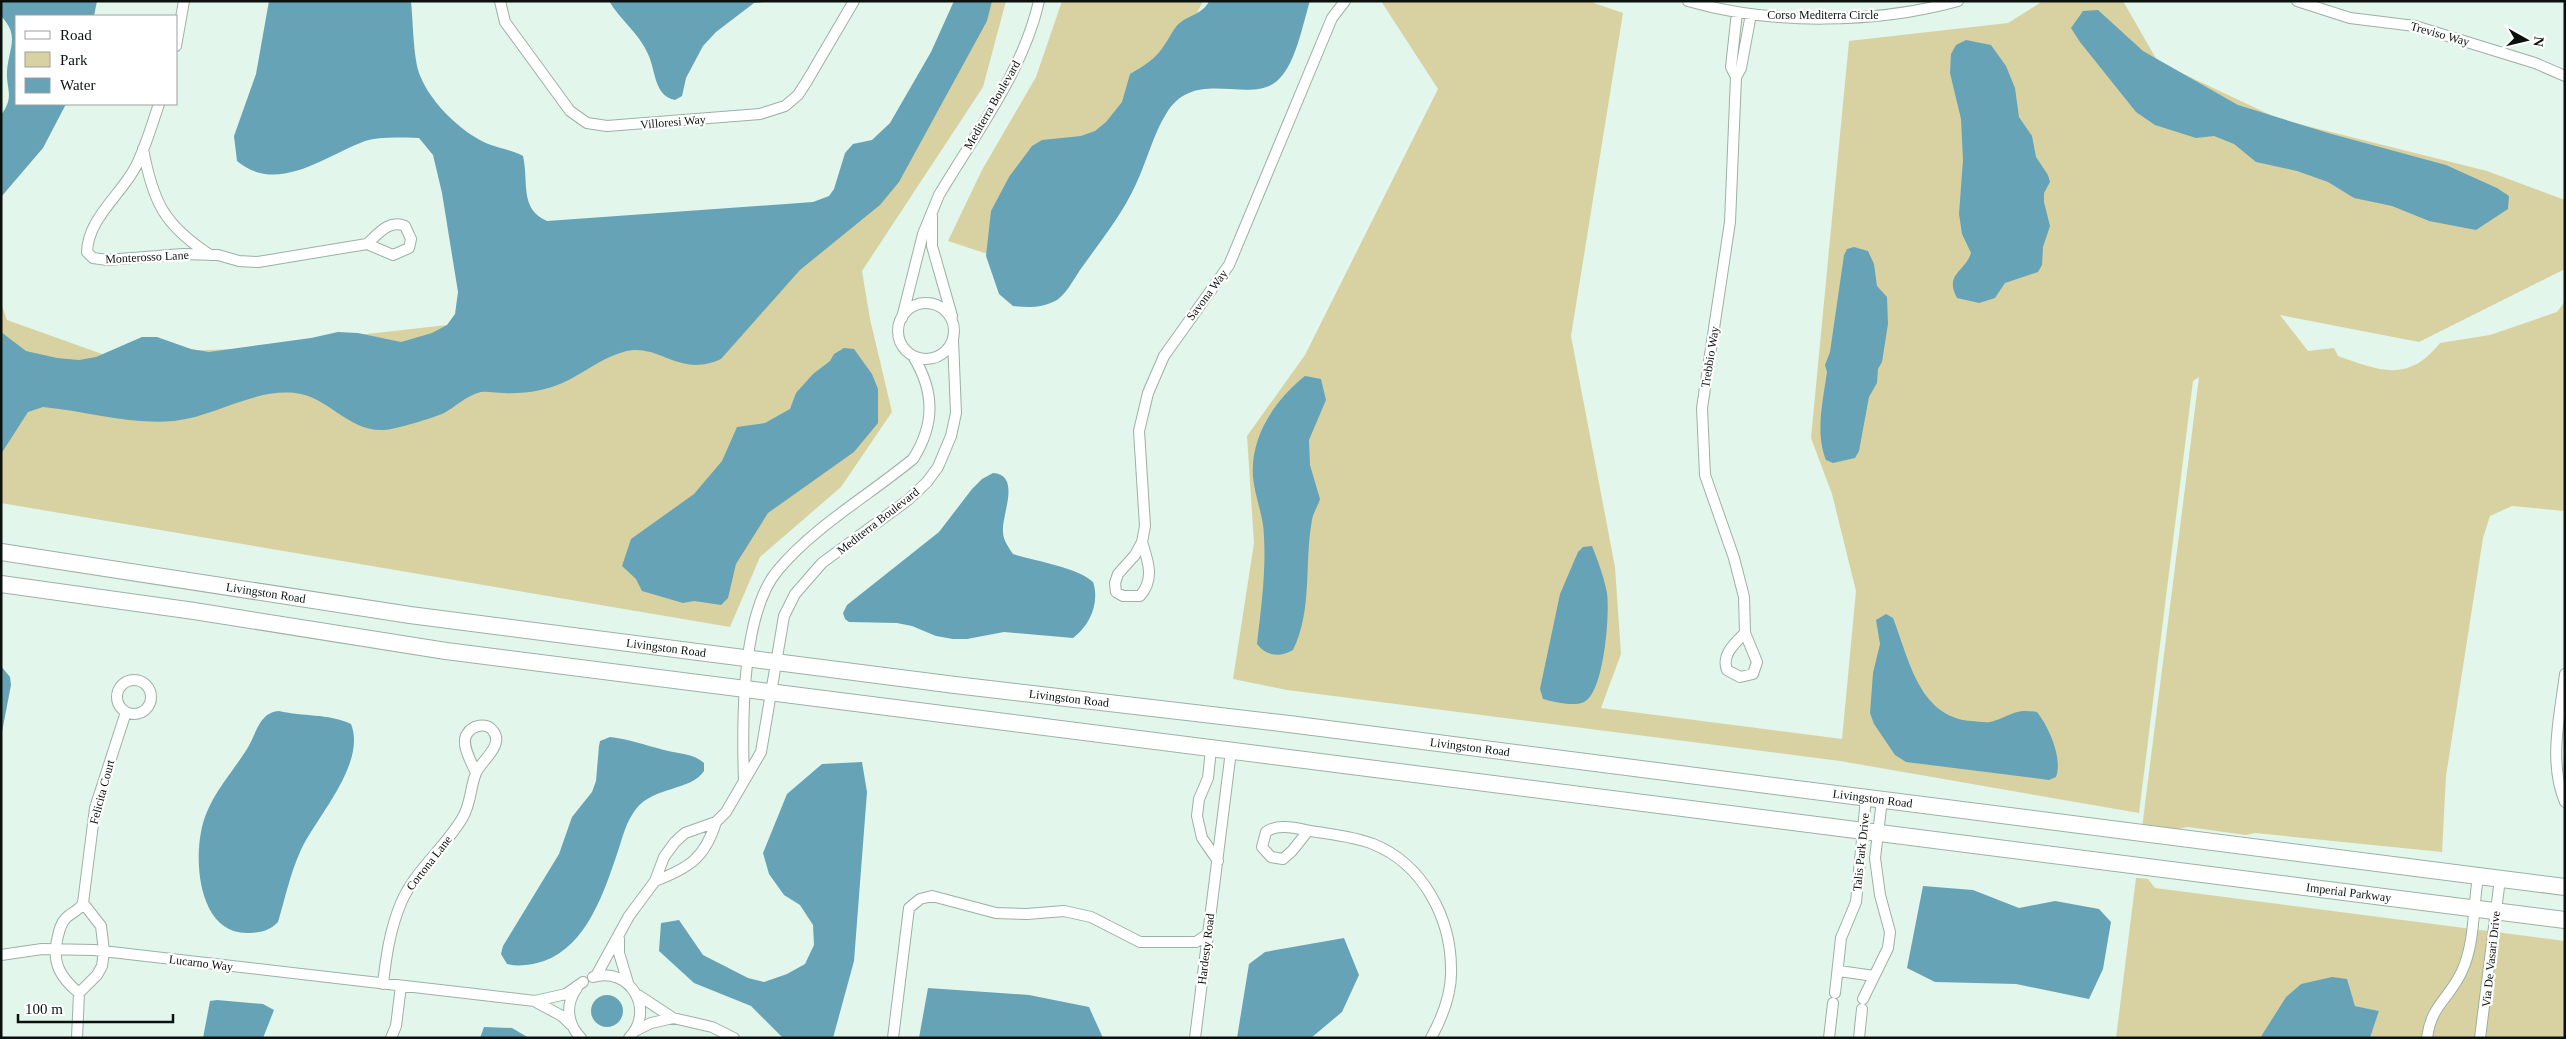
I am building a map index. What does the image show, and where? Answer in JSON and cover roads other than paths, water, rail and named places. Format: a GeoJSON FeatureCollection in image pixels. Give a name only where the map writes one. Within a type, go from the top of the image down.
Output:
{"type":"FeatureCollection","features":[{"type":"Feature","properties":{"kind":"main road","name":"Livingston Road"},"geometry":{"type":"LineString","coordinates":[[1,552],[363,609],[748,659],[1109,702],[2478,877]]}},
{"type":"Feature","properties":{"kind":"main road"},"geometry":{"type":"LineString","coordinates":[[1,584],[194,611],[446,651],[1870,832]]}},
{"type":"Feature","properties":{"kind":"main road","name":"Imperial Parkway"},"geometry":{"type":"LineString","coordinates":[[1870,832],[2565,920]]}},
{"type":"Feature","properties":{"kind":"main road"},"geometry":{"type":"LineString","coordinates":[[2478,877],[2565,887]]}},
{"type":"Feature","properties":{"kind":"street"},"geometry":{"type":"LineString","coordinates":[[178,35],[184,1]]}},
{"type":"Feature","properties":{"kind":"street","name":"Villoresi Way"},"geometry":{"type":"LineString","coordinates":[[500,1],[505,22],[570,111],[586,123],[607,126],[760,114],[785,106],[798,95],[854,1]]}},
{"type":"Feature","properties":{"kind":"street","name":"Mediterra Boulevard"},"geometry":{"type":"LineString","coordinates":[[902,318],[922,234],[934,205],[1018,63],[1036,17],[1039,1]]}},
{"type":"Feature","properties":{"kind":"street","name":"Savona Way"},"geometry":{"type":"LineString","coordinates":[[1142,542],[1149,568],[1149,580],[1146,589],[1140,596],[1123,596],[1116,592],[1115,583],[1118,574],[1135,555],[1142,542],[1145,526],[1139,431],[1148,393],[1164,356],[1229,266],[1332,18],[1345,1]]}},
{"type":"Feature","properties":{"kind":"street","name":"Corso Mediterra Circle"},"geometry":{"type":"LineString","coordinates":[[1688,1],[1751,14],[1856,18],[1907,12],[1958,1]]}},
{"type":"Feature","properties":{"kind":"street","name":"Treviso Way"},"geometry":{"type":"LineString","coordinates":[[2297,1],[2342,16],[2415,26],[2565,76]]}},
{"type":"Feature","properties":{"kind":"street","name":"Trebbio Way"},"geometry":{"type":"LineString","coordinates":[[1736,77],[1731,67],[1737,12]]}},
{"type":"Feature","properties":{"kind":"street","name":"Trebbio Way"},"geometry":{"type":"LineString","coordinates":[[1745,633],[1744,597],[1734,558],[1705,475],[1702,408],[1730,222],[1736,77],[1741,68],[1751,14]]}},
{"type":"Feature","properties":{"kind":"street"},"geometry":{"type":"LineString","coordinates":[[2551,70],[2565,67]]}},
{"type":"Feature","properties":{"kind":"street","name":"Monterosso Lane"},"geometry":{"type":"LineString","coordinates":[[159,105],[136,166],[92,229],[87,241],[87,252],[93,258],[107,260],[183,254],[210,255],[239,261],[258,262],[367,244]]}},
{"type":"Feature","properties":{"kind":"street","name":"Monterosso Lane"},"geometry":{"type":"LineString","coordinates":[[143,148],[155,197],[167,217],[178,231],[210,255]]}},
{"type":"Feature","properties":{"kind":"street","name":"Mediterra Boulevard"},"geometry":{"type":"LineString","coordinates":[[934,205],[932,246],[953,323]]}},
{"type":"Feature","properties":{"kind":"street"},"geometry":{"type":"LineString","coordinates":[[934,304],[942,308],[953,323],[953,340],[944,353],[937,357],[921,359],[913,356],[906,351],[899,336],[902,318],[915,305],[934,304]]}},
{"type":"Feature","properties":{"kind":"street","name":"Mediterra Boulevard"},"geometry":{"type":"LineString","coordinates":[[655,881],[691,865],[704,850],[716,822],[726,812],[761,752],[784,616],[795,594],[822,563],[908,500],[927,482],[938,468],[952,436],[956,412],[953,340]]}},
{"type":"Feature","properties":{"kind":"street"},"geometry":{"type":"LineString","coordinates":[[744,781],[745,688],[748,659],[759,606],[776,571],[806,542],[912,459],[922,444],[929,418],[929,393],[926,381],[913,356]]}},
{"type":"Feature","properties":{"kind":"street"},"geometry":{"type":"LineString","coordinates":[[2565,674],[2556,758],[2558,781],[2565,802]]}},
{"type":"Feature","properties":{"kind":"street","name":"Felicita Court"},"geometry":{"type":"LineString","coordinates":[[83,903],[95,808],[126,712]]}},
{"type":"Feature","properties":{"kind":"street"},"geometry":{"type":"LineString","coordinates":[[1211,749],[1208,778],[1199,799],[1197,816],[1202,838],[1218,861]]}},
{"type":"Feature","properties":{"kind":"street","name":"Hardesty Road"},"geometry":{"type":"LineString","coordinates":[[1195,1038],[1231,752]]}},
{"type":"Feature","properties":{"kind":"street","name":"Cortona Lane"},"geometry":{"type":"LineString","coordinates":[[383,984],[390,936],[400,904],[415,877],[462,818],[471,797],[476,773]]}},
{"type":"Feature","properties":{"kind":"street","name":"Talis Park Drive"},"geometry":{"type":"LineString","coordinates":[[1829,1038],[1839,971],[1841,938],[1856,902],[1858,859],[1870,832],[1874,799]]}},
{"type":"Feature","properties":{"kind":"street","name":"Talis Park Drive"},"geometry":{"type":"LineString","coordinates":[[1859,1038],[1862,1004],[1888,948],[1890,932],[1877,881],[1870,832],[1874,799]]}},
{"type":"Feature","properties":{"kind":"street"},"geometry":{"type":"LineString","coordinates":[[596,976],[620,936],[628,916],[655,881],[664,857],[675,842],[685,833],[716,822]]}},
{"type":"Feature","properties":{"kind":"street"},"geometry":{"type":"LineString","coordinates":[[1308,831],[1347,836],[1374,844],[1393,855],[1416,874],[1435,900],[1448,934],[1452,971],[1442,1016],[1432,1038]]}},
{"type":"Feature","properties":{"kind":"street","name":"Via De Vasari Drive"},"geometry":{"type":"LineString","coordinates":[[2427,1038],[2435,1010],[2452,988],[2466,960],[2478,877]]}},
{"type":"Feature","properties":{"kind":"street","name":"Via De Vasari Drive"},"geometry":{"type":"LineString","coordinates":[[2480,1038],[2500,879]]}},
{"type":"Feature","properties":{"kind":"street"},"geometry":{"type":"LineString","coordinates":[[893,1038],[909,908],[920,899],[932,896],[996,913],[1026,914],[1064,911],[1091,916],[1140,942],[1196,942],[1208,934]]}},
{"type":"Feature","properties":{"kind":"street"},"geometry":{"type":"LineString","coordinates":[[77,1038],[79,993],[97,975],[102,966],[104,951],[102,926],[83,903],[80,908],[64,919],[55,949],[57,968],[62,977],[79,993]]}},
{"type":"Feature","properties":{"kind":"street"},"geometry":{"type":"LineString","coordinates":[[620,936],[619,954],[629,984],[638,995],[672,1018],[712,1027],[734,1038]]}},
{"type":"Feature","properties":{"kind":"street","name":"Lucarno Way"},"geometry":{"type":"LineString","coordinates":[[1,955],[55,949],[104,951],[535,1002],[562,1016],[581,1038]]}},
{"type":"Feature","properties":{"kind":"street"},"geometry":{"type":"LineString","coordinates":[[1839,971],[1874,976]]}},
{"type":"Feature","properties":{"kind":"street"},"geometry":{"type":"LineString","coordinates":[[596,976],[613,976],[629,984]]}},
{"type":"Feature","properties":{"kind":"street","name":"Lucarno Way"},"geometry":{"type":"LineString","coordinates":[[535,1002],[566,994],[583,982],[596,976]]}},
{"type":"Feature","properties":{"kind":"street"},"geometry":{"type":"LineString","coordinates":[[572,1027],[569,1015],[570,1002],[575,991],[583,982]]}},
{"type":"Feature","properties":{"kind":"street"},"geometry":{"type":"LineString","coordinates":[[392,1038],[396,1026],[401,986]]}},
{"type":"Feature","properties":{"kind":"street"},"geometry":{"type":"LineString","coordinates":[[632,1035],[641,1011],[638,995]]}},
{"type":"Feature","properties":{"kind":"street"},"geometry":{"type":"LineString","coordinates":[[632,1035],[651,1023],[672,1018]]}},
{"type":"Feature","properties":{"kind":"water"},"geometry":{"type":"Polygon","coordinates":[[[1,1],[97,1],[94,15],[15,15],[15,105],[65,105],[43,148],[1,197],[1,115],[9,98],[7,71],[12,36],[7,23],[1,16],[1,1]]]}},
{"type":"Feature","properties":{"kind":"water"},"geometry":{"type":"Polygon","coordinates":[[[269,1],[411,1],[417,66],[427,90],[445,113],[479,140],[523,156],[529,202],[538,216],[547,221],[813,202],[829,196],[834,189],[845,153],[853,144],[872,140],[890,123],[931,52],[954,1],[992,1],[987,21],[899,182],[880,205],[800,270],[721,359],[706,364],[693,365],[681,363],[647,351],[623,352],[605,359],[552,387],[522,393],[481,392],[470,396],[442,414],[384,430],[371,429],[360,425],[318,400],[295,393],[264,395],[190,418],[158,422],[43,407],[28,412],[1,454],[1,332],[26,351],[57,358],[79,360],[96,357],[142,337],[157,337],[191,349],[209,352],[311,338],[338,332],[358,333],[401,342],[432,333],[447,325],[455,314],[458,292],[442,193],[433,155],[419,138],[371,139],[317,163],[285,174],[268,174],[252,171],[237,161],[234,136],[256,74],[269,1]]]}},
{"type":"Feature","properties":{"kind":"water"},"geometry":{"type":"Polygon","coordinates":[[[609,1],[773,1],[754,3],[716,32],[703,46],[686,78],[682,96],[675,100],[668,98],[659,88],[651,61],[644,46],[609,1]]]}},
{"type":"Feature","properties":{"kind":"water"},"geometry":{"type":"Polygon","coordinates":[[[1209,1],[1310,1],[1302,31],[1285,72],[1268,87],[1254,89],[1207,89],[1192,92],[1178,100],[1161,122],[1140,175],[1124,207],[1067,290],[1057,300],[1046,305],[1030,307],[1013,306],[999,294],[986,256],[991,211],[1009,177],[1032,146],[1042,140],[1081,136],[1095,131],[1106,122],[1122,102],[1130,74],[1154,58],[1178,24],[1200,11],[1209,1]]]}},
{"type":"Feature","properties":{"kind":"water"},"geometry":{"type":"Polygon","coordinates":[[[2098,10],[2143,51],[2238,105],[2328,133],[2446,165],[2497,188],[2509,196],[2508,209],[2476,230],[2429,221],[2392,206],[2354,198],[2328,182],[2297,171],[2256,162],[2234,144],[2214,136],[2196,138],[2155,125],[2136,112],[2071,28],[2083,11],[2098,10]]]}},
{"type":"Feature","properties":{"kind":"water"},"geometry":{"type":"Polygon","coordinates":[[[1966,40],[1991,45],[2006,66],[2015,88],[2019,117],[2032,136],[2036,157],[2048,175],[2050,182],[2044,193],[2044,202],[2050,226],[2043,247],[2042,265],[2038,272],[2005,283],[1995,298],[1979,303],[1957,298],[1953,284],[1954,278],[1971,253],[1962,234],[1959,214],[1963,160],[1961,119],[1950,73],[1951,54],[1956,45],[1966,40]]]}},
{"type":"Feature","properties":{"kind":"water"},"geometry":{"type":"Polygon","coordinates":[[[1854,247],[1868,251],[1874,264],[1877,286],[1887,297],[1888,324],[1882,362],[1878,369],[1877,383],[1869,397],[1859,451],[1855,458],[1833,463],[1826,460],[1820,428],[1827,372],[1825,365],[1830,352],[1844,255],[1847,249],[1854,247]]]}},
{"type":"Feature","properties":{"kind":"water"},"geometry":{"type":"Polygon","coordinates":[[[844,348],[854,349],[872,374],[878,389],[878,423],[854,452],[768,513],[736,564],[728,598],[721,605],[694,601],[683,603],[642,591],[636,579],[622,566],[631,539],[694,494],[722,461],[737,427],[765,423],[790,409],[796,393],[813,374],[830,361],[834,354],[844,348]]]}},
{"type":"Feature","properties":{"kind":"water"},"geometry":{"type":"Polygon","coordinates":[[[1305,376],[1321,379],[1326,400],[1309,440],[1310,465],[1320,499],[1312,520],[1306,602],[1299,635],[1293,650],[1278,655],[1265,651],[1257,644],[1263,590],[1264,530],[1253,477],[1253,462],[1260,433],[1267,420],[1284,396],[1305,376]]]}},
{"type":"Feature","properties":{"kind":"water"},"geometry":{"type":"Polygon","coordinates":[[[993,473],[1002,475],[1007,481],[1008,497],[1003,535],[1013,554],[1066,568],[1077,572],[1093,582],[1095,598],[1092,613],[1079,633],[1073,638],[1004,632],[967,639],[953,639],[936,636],[912,626],[897,623],[849,622],[845,619],[843,613],[847,605],[939,532],[972,489],[982,479],[993,473]]]}},
{"type":"Feature","properties":{"kind":"water"},"geometry":{"type":"Polygon","coordinates":[[[1592,546],[1599,563],[1608,603],[1601,669],[1591,696],[1584,702],[1564,704],[1543,699],[1540,689],[1560,594],[1578,552],[1583,547],[1592,546]]]}},
{"type":"Feature","properties":{"kind":"water"},"geometry":{"type":"Polygon","coordinates":[[[1886,614],[1893,618],[1918,683],[1939,709],[1953,717],[1985,722],[1997,720],[2022,711],[2037,712],[2054,743],[2058,761],[2056,777],[2049,780],[1906,762],[1895,755],[1874,724],[1870,713],[1873,673],[1880,644],[1876,620],[1886,614]]]}},
{"type":"Feature","properties":{"kind":"water"},"geometry":{"type":"Polygon","coordinates":[[[1,666],[10,677],[11,685],[1,737],[1,666]]]}},
{"type":"Feature","properties":{"kind":"water"},"geometry":{"type":"Polygon","coordinates":[[[279,711],[333,718],[351,724],[354,740],[352,756],[337,790],[307,838],[296,860],[278,922],[262,931],[250,933],[234,931],[221,924],[211,912],[204,897],[199,863],[201,832],[208,809],[247,749],[262,720],[272,712],[279,711]]]}},
{"type":"Feature","properties":{"kind":"water"},"geometry":{"type":"Polygon","coordinates":[[[610,737],[690,756],[704,763],[704,771],[698,777],[682,786],[652,796],[636,809],[625,829],[600,899],[583,930],[572,943],[559,954],[535,964],[507,964],[501,954],[503,946],[559,854],[572,817],[592,792],[596,781],[600,741],[610,737]]]}},
{"type":"Feature","properties":{"kind":"water"},"geometry":{"type":"Polygon","coordinates":[[[862,762],[867,792],[854,961],[833,1038],[783,1038],[751,1006],[694,983],[659,951],[661,923],[679,920],[703,955],[748,978],[764,982],[787,974],[805,964],[814,945],[813,925],[800,905],[784,895],[769,874],[763,853],[787,794],[822,764],[862,762]]]}},
{"type":"Feature","properties":{"kind":"water"},"geometry":{"type":"Polygon","coordinates":[[[1923,886],[1973,890],[2019,908],[2055,901],[2099,909],[2111,922],[2103,969],[2089,999],[2016,984],[1935,982],[1907,968],[1923,886]]]}},
{"type":"Feature","properties":{"kind":"water"},"geometry":{"type":"Polygon","coordinates":[[[1344,938],[1359,975],[1342,1012],[1311,1038],[1237,1038],[1249,964],[1265,952],[1344,938]]]}},
{"type":"Feature","properties":{"kind":"water"},"geometry":{"type":"Polygon","coordinates":[[[2332,977],[2347,979],[2355,1006],[2379,1011],[2370,1038],[2260,1038],[2286,997],[2301,984],[2332,977]]]}},
{"type":"Feature","properties":{"kind":"water"},"geometry":{"type":"Polygon","coordinates":[[[928,988],[1029,995],[1089,1007],[1103,1038],[919,1038],[928,988]]]}},
{"type":"Feature","properties":{"kind":"water"},"geometry":{"type":"Polygon","coordinates":[[[607,995],[619,999],[623,1011],[619,1023],[607,1027],[595,1023],[591,1011],[595,999],[607,995]]]}},
{"type":"Feature","properties":{"kind":"water"},"geometry":{"type":"Polygon","coordinates":[[[210,1001],[263,1004],[274,1010],[263,1038],[203,1038],[210,1001]]]}},
{"type":"Feature","properties":{"kind":"water"},"geometry":{"type":"Polygon","coordinates":[[[484,1027],[512,1028],[529,1038],[480,1038],[484,1027]]]}}]}
